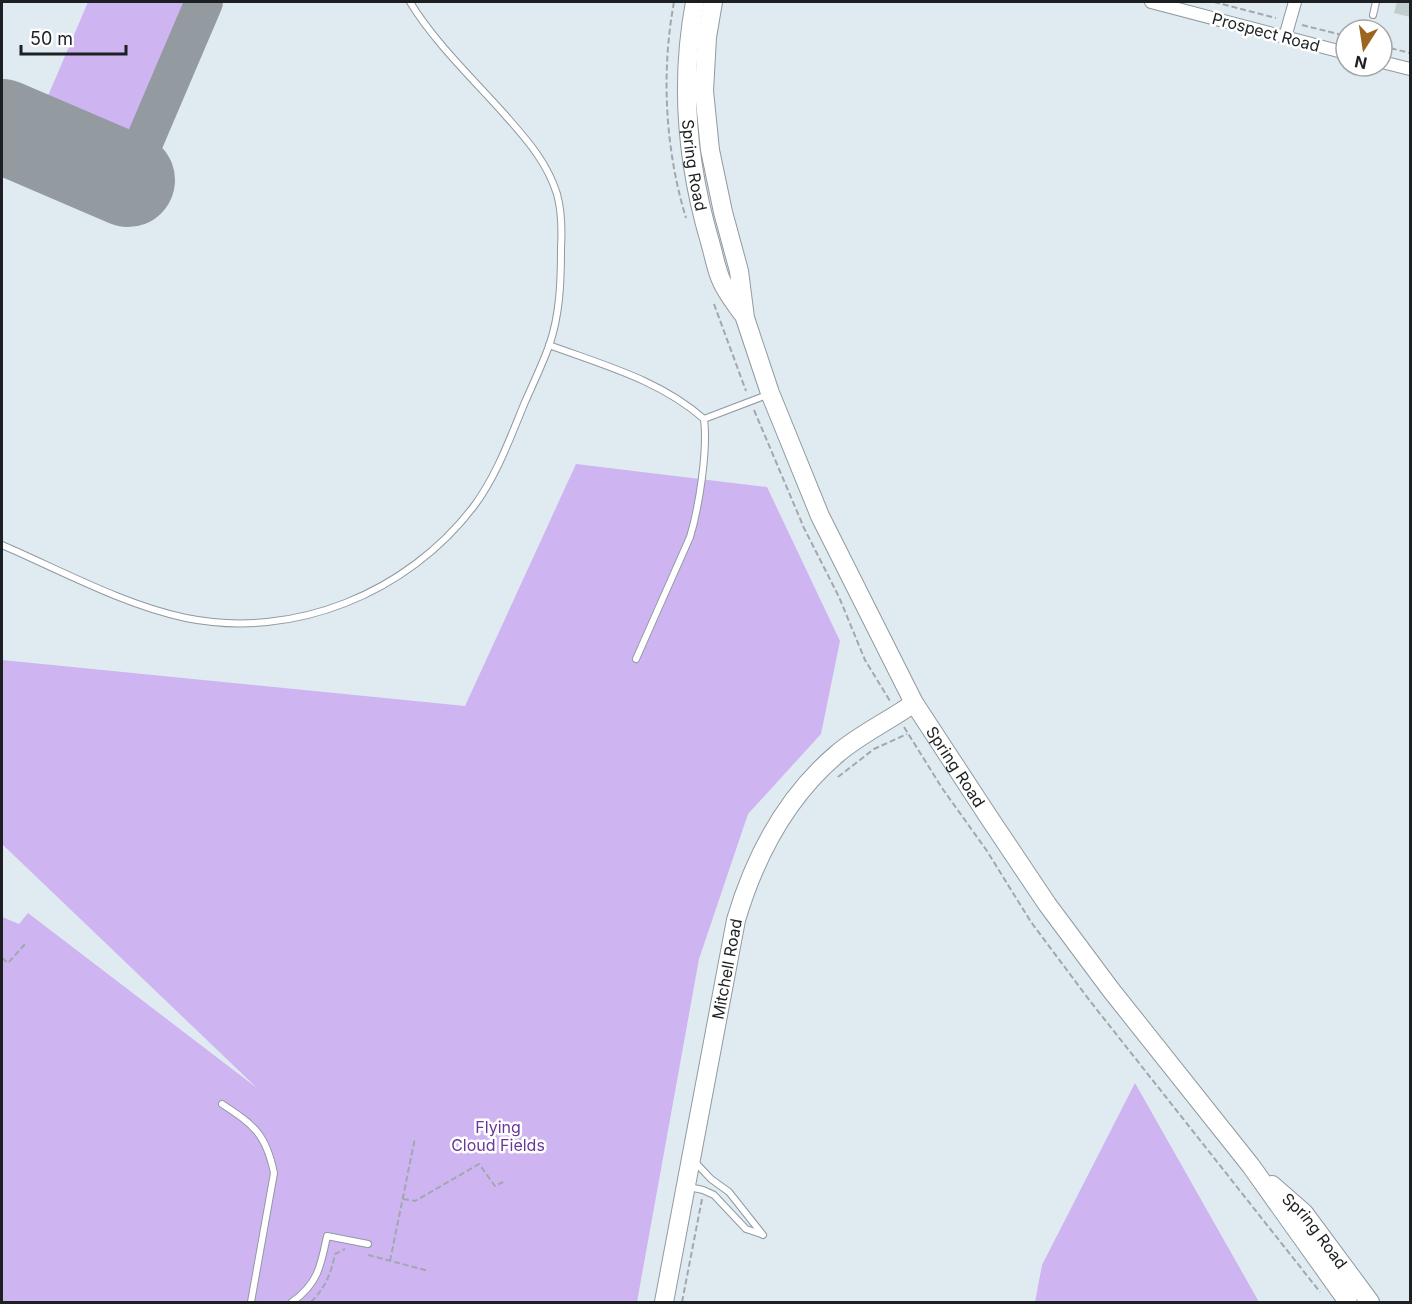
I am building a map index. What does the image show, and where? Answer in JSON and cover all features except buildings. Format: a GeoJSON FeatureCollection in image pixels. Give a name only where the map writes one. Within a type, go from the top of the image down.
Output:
{"type":"FeatureCollection","features":[{"type":"Feature","properties":{"kind":"main road","name":"Spring Road"},"geometry":{"type":"LineString","coordinates":[[695,2],[689,35],[686,91],[691,152],[702,216],[722,282],[745,318]]}},
{"type":"Feature","properties":{"kind":"main road","name":"Spring Road"},"geometry":{"type":"LineString","coordinates":[[713,2],[707,37],[704,91],[710,150],[723,212],[739,271],[745,318],[770,393],[820,516],[914,703],[1047,904],[1111,990],[1251,1166],[1348,1302]]}},
{"type":"Feature","properties":{"kind":"main road","name":"Mitchell Road"},"geometry":{"type":"LineString","coordinates":[[664,1302],[695,1188],[691,1158],[735,920],[759,854],[776,826],[817,773],[838,753],[914,703]]}},
{"type":"Feature","properties":{"kind":"main road","name":"Spring Road"},"geometry":{"type":"LineString","coordinates":[[1251,1166],[1304,1213],[1370,1302]]}},
{"type":"Feature","properties":{"kind":"street","name":"Prospect Road"},"geometry":{"type":"LineString","coordinates":[[1151,2],[1334,50]]}},
{"type":"Feature","properties":{"kind":"street"},"geometry":{"type":"LineString","coordinates":[[1285,37],[1294,2]]}},
{"type":"Feature","properties":{"kind":"street"},"geometry":{"type":"LineString","coordinates":[[1394,65],[1410,69]]}},
{"type":"Feature","properties":{"kind":"lane"},"geometry":{"type":"LineString","coordinates":[[2,545],[130,601],[187,618],[214,622],[287,620],[322,612],[382,587],[434,551],[474,505],[501,461],[549,345],[559,300],[561,209],[551,178],[531,145],[431,32],[410,2]]}},
{"type":"Feature","properties":{"kind":"lane"},"geometry":{"type":"LineString","coordinates":[[1373,15],[1376,2]]}},
{"type":"Feature","properties":{"kind":"lane"},"geometry":{"type":"LineString","coordinates":[[549,345],[643,379],[690,406],[704,418],[706,436],[696,519],[636,659]]}},
{"type":"Feature","properties":{"kind":"lane"},"geometry":{"type":"LineString","coordinates":[[704,418],[770,393]]}},
{"type":"Feature","properties":{"kind":"lane"},"geometry":{"type":"LineString","coordinates":[[222,1104],[250,1122],[271,1157],[274,1173],[251,1302]]}},
{"type":"Feature","properties":{"kind":"lane"},"geometry":{"type":"LineString","coordinates":[[691,1158],[711,1179],[729,1192],[763,1235],[746,1229],[721,1200],[695,1188]]}},
{"type":"Feature","properties":{"kind":"lane"},"geometry":{"type":"LineString","coordinates":[[292,1302],[312,1285],[319,1271],[327,1236],[368,1244]]}},
{"type":"Feature","properties":{"kind":"path"},"geometry":{"type":"LineString","coordinates":[[674,2],[668,49],[667,109],[675,176],[688,225]]}},
{"type":"Feature","properties":{"kind":"path"},"geometry":{"type":"LineString","coordinates":[[1394,49],[1410,53]]}},
{"type":"Feature","properties":{"kind":"path"},"geometry":{"type":"LineString","coordinates":[[713,301],[750,400],[804,528],[839,597],[865,660],[907,734],[987,851],[1037,931],[1322,1295]]}},
{"type":"Feature","properties":{"kind":"path"},"geometry":{"type":"LineString","coordinates":[[837,777],[874,749],[907,734]]}},
{"type":"Feature","properties":{"kind":"path"},"geometry":{"type":"LineString","coordinates":[[2,958],[8,963],[26,943]]}},
{"type":"Feature","properties":{"kind":"path"},"geometry":{"type":"LineString","coordinates":[[390,1261],[416,1138]]}},
{"type":"Feature","properties":{"kind":"path"},"geometry":{"type":"LineString","coordinates":[[403,1199],[416,1202],[479,1164],[495,1186],[503,1182]]}},
{"type":"Feature","properties":{"kind":"path"},"geometry":{"type":"LineString","coordinates":[[682,1302],[695,1188]]}},
{"type":"Feature","properties":{"kind":"path"},"geometry":{"type":"LineString","coordinates":[[310,1302],[323,1290],[331,1272],[335,1254],[344,1249]]}},
{"type":"Feature","properties":{"kind":"path"},"geometry":{"type":"LineString","coordinates":[[367,1255],[429,1271]]}},
{"type":"Feature","properties":{"kind":"green space"},"geometry":{"type":"Polygon","coordinates":[[[88,2],[189,2],[138,122],[127,131],[114,135],[103,136],[42,110],[88,2]]]}},
{"type":"Feature","properties":{"kind":"green space","name":"Flying Cloud Fields"},"geometry":{"type":"Polygon","coordinates":[[[576,464],[767,487],[840,641],[821,734],[748,814],[699,959],[637,1302],[2,1302],[2,917],[19,924],[28,913],[257,1088],[2,844],[2,660],[465,706],[576,464]]]}},
{"type":"Feature","properties":{"kind":"green space"},"geometry":{"type":"Polygon","coordinates":[[[1135,1083],[1259,1302],[1035,1302],[1042,1265],[1135,1083]]]}},
{"type":"Feature","properties":{"kind":"taxiway"},"geometry":{"type":"LineString","coordinates":[[128,180],[204,2]]}},
{"type":"Feature","properties":{"kind":"runway"},"geometry":{"type":"LineString","coordinates":[[2,126],[128,180]]}}]}
